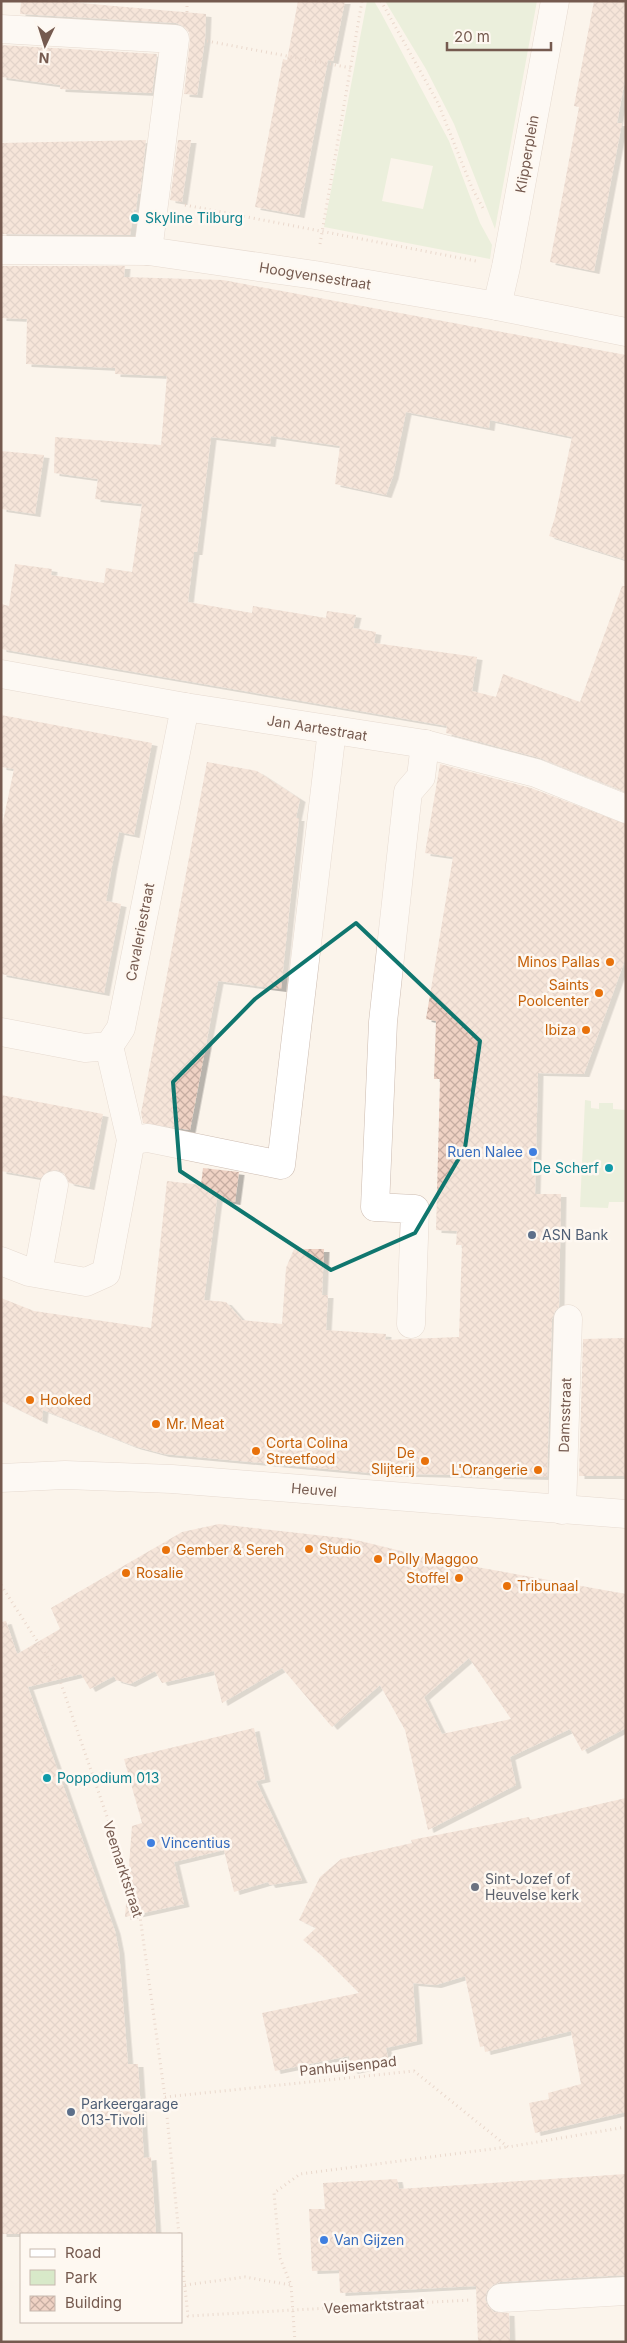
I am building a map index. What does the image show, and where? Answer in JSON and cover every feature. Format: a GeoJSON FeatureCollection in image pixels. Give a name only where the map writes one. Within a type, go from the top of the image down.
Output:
{"type":"FeatureCollection","features":[{"type":"Feature","properties":{"kind":"street","name":"Klipperplein"},"geometry":{"type":"LineString","coordinates":[[497,306],[508,260],[555,1]]}},
{"type":"Feature","properties":{"kind":"street"},"geometry":{"type":"LineString","coordinates":[[1,29],[175,39],[148,252]]}},
{"type":"Feature","properties":{"kind":"street","name":"Hoogvensestraat"},"geometry":{"type":"LineString","coordinates":[[1,250],[148,252],[315,275],[497,306],[626,332]]}},
{"type":"Feature","properties":{"kind":"street","name":"Jan Aartestraat"},"geometry":{"type":"LineString","coordinates":[[1,674],[185,707],[425,744],[536,774],[626,809]]}},
{"type":"Feature","properties":{"kind":"street","name":"Cavaleriestraat"},"geometry":{"type":"LineString","coordinates":[[109,1046],[121,1028],[185,707]]}},
{"type":"Feature","properties":{"kind":"street"},"geometry":{"type":"LineString","coordinates":[[131,1140],[148,1138],[281,1165],[332,730]]}},
{"type":"Feature","properties":{"kind":"street"},"geometry":{"type":"LineString","coordinates":[[411,1324],[415,1209],[375,1207],[383,1022],[406,802],[408,792],[421,778],[425,744]]}},
{"type":"Feature","properties":{"kind":"street"},"geometry":{"type":"LineString","coordinates":[[1,1032],[86,1048],[109,1046],[131,1140],[106,1273],[86,1282],[38,1273],[1,1261]]}},
{"type":"Feature","properties":{"kind":"street"},"geometry":{"type":"LineString","coordinates":[[38,1273],[54,1184]]}},
{"type":"Feature","properties":{"kind":"street","name":"Damsstraat"},"geometry":{"type":"LineString","coordinates":[[562,1510],[568,1320]]}},
{"type":"Feature","properties":{"kind":"street","name":"Heuvel"},"geometry":{"type":"LineString","coordinates":[[1,1478],[65,1475],[172,1479],[626,1514]]}},
{"type":"Feature","properties":{"kind":"street"},"geometry":{"type":"LineString","coordinates":[[501,2298],[626,2291]]}},
{"type":"Feature","properties":{"kind":"path"},"geometry":{"type":"LineString","coordinates":[[315,275],[362,1]]}},
{"type":"Feature","properties":{"kind":"path"},"geometry":{"type":"LineString","coordinates":[[381,1],[438,103],[472,188],[508,260]]}},
{"type":"Feature","properties":{"kind":"path"},"geometry":{"type":"LineString","coordinates":[[175,39],[187,37],[351,68]]}},
{"type":"Feature","properties":{"kind":"path"},"geometry":{"type":"LineString","coordinates":[[155,200],[508,260]]}},
{"type":"Feature","properties":{"kind":"path","name":"Veemarktstraat"},"geometry":{"type":"LineString","coordinates":[[1,1585],[57,1672],[139,1909],[165,2097],[180,2233]]}},
{"type":"Feature","properties":{"kind":"path","name":"Panhuijsenpad"},"geometry":{"type":"LineString","coordinates":[[165,2097],[414,2071],[508,2147]]}},
{"type":"Feature","properties":{"kind":"path"},"geometry":{"type":"LineString","coordinates":[[295,2342],[291,2285],[280,2258],[274,2193],[300,2174],[508,2147],[626,2128]]}},
{"type":"Feature","properties":{"kind":"path","name":"Veemarktstraat"},"geometry":{"type":"LineString","coordinates":[[182,2260],[188,2316],[501,2298]]}},
{"type":"Feature","properties":{"kind":"path"},"geometry":{"type":"LineString","coordinates":[[185,2285],[245,2278],[291,2285]]}},
{"type":"Feature","properties":{"kind":"highlighted area"},"geometry":{"type":"Polygon","coordinates":[[[356,923],[480,1041],[465,1148],[415,1233],[331,1270],[180,1171],[173,1082],[255,999],[356,923]]]}},
{"type":"Feature","properties":{"kind":"green space"},"geometry":{"type":"Polygon","coordinates":[[[367,1],[374,1],[449,141],[480,223],[492,245],[490,259],[324,227],[367,1]],[[391,158],[382,201],[423,209],[433,166],[391,158]]]}},
{"type":"Feature","properties":{"kind":"green space"},"geometry":{"type":"Polygon","coordinates":[[[385,1],[537,1],[495,229],[454,124],[426,69],[385,1]]]}},
{"type":"Feature","properties":{"kind":"green space"},"geometry":{"type":"Polygon","coordinates":[[[585,1100],[591,1101],[591,1108],[599,1109],[599,1103],[613,1103],[613,1109],[626,1110],[624,1202],[609,1202],[608,1208],[580,1207],[585,1100]]]}},
{"type":"Feature","properties":{"kind":"building"},"geometry":{"type":"Polygon","coordinates":[[[21,1],[57,1],[206,14],[205,39],[197,95],[184,94],[190,40],[189,32],[183,26],[176,23],[20,14],[21,1]]]}},
{"type":"Feature","properties":{"kind":"building"},"geometry":{"type":"Polygon","coordinates":[[[298,1],[345,1],[333,61],[328,60],[299,215],[255,207],[283,59],[287,60],[298,1]]]}},
{"type":"Feature","properties":{"kind":"building"},"geometry":{"type":"Polygon","coordinates":[[[594,1],[626,1],[626,74],[617,123],[622,123],[594,271],[550,262],[579,107],[574,106],[594,1]]]}},
{"type":"Feature","properties":{"kind":"building"},"geometry":{"type":"Polygon","coordinates":[[[1,45],[157,54],[152,93],[60,89],[60,85],[1,77],[1,45]]]}},
{"type":"Feature","properties":{"kind":"building"},"geometry":{"type":"Polygon","coordinates":[[[146,140],[140,194],[138,193],[136,210],[134,209],[130,235],[1,234],[1,143],[146,140]]]}},
{"type":"Feature","properties":{"kind":"building"},"geometry":{"type":"Polygon","coordinates":[[[178,140],[191,140],[182,202],[170,200],[178,140]]]}},
{"type":"Feature","properties":{"kind":"building"},"geometry":{"type":"Polygon","coordinates":[[[1,266],[125,266],[124,277],[223,280],[626,355],[626,560],[549,536],[555,517],[572,437],[490,420],[489,428],[406,412],[393,476],[386,495],[335,484],[340,446],[271,436],[270,444],[211,437],[197,552],[194,552],[188,602],[252,613],[253,606],[326,618],[327,611],[356,615],[353,628],[376,632],[374,643],[477,657],[472,691],[496,697],[503,674],[580,702],[622,586],[626,586],[626,792],[540,758],[446,733],[447,726],[1,649],[1,604],[9,606],[15,564],[52,569],[51,575],[104,583],[106,568],[132,572],[142,504],[95,499],[98,479],[54,473],[55,437],[161,445],[167,376],[115,374],[115,368],[26,364],[27,319],[1,318],[1,266]]]}},
{"type":"Feature","properties":{"kind":"building"},"geometry":{"type":"Polygon","coordinates":[[[1,451],[44,455],[35,514],[1,509],[1,451]]]}},
{"type":"Feature","properties":{"kind":"building"},"geometry":{"type":"Polygon","coordinates":[[[1,715],[152,743],[134,835],[119,832],[112,866],[106,901],[121,904],[104,993],[1,974],[1,831],[14,769],[1,767],[1,715]]]}},
{"type":"Feature","properties":{"kind":"building"},"geometry":{"type":"Polygon","coordinates":[[[207,762],[257,771],[300,799],[296,818],[299,818],[281,989],[218,981],[190,1130],[143,1123],[141,1113],[207,762]]]}},
{"type":"Feature","properties":{"kind":"building"},"geometry":{"type":"Polygon","coordinates":[[[440,764],[531,788],[626,824],[626,957],[584,1074],[538,1073],[535,1194],[561,1194],[559,1307],[552,1319],[547,1477],[371,1473],[164,1454],[134,1446],[43,1410],[42,1421],[1,1401],[1,1298],[34,1311],[151,1328],[167,1181],[201,1185],[203,1168],[239,1172],[235,1202],[217,1199],[204,1300],[226,1302],[242,1320],[282,1324],[286,1268],[294,1249],[324,1249],[322,1295],[328,1295],[326,1330],[386,1334],[385,1340],[459,1337],[462,1245],[456,1245],[457,1231],[436,1230],[440,1079],[434,1079],[436,1021],[426,1019],[453,857],[425,853],[440,764]]]}},
{"type":"Feature","properties":{"kind":"building"},"geometry":{"type":"Polygon","coordinates":[[[1,1095],[103,1114],[89,1187],[69,1183],[64,1173],[57,1170],[48,1171],[41,1178],[1,1171],[1,1095]]]}},
{"type":"Feature","properties":{"kind":"building"},"geometry":{"type":"Polygon","coordinates":[[[626,1338],[626,1476],[579,1476],[583,1339],[626,1338]]]}},
{"type":"Feature","properties":{"kind":"building"},"geometry":{"type":"Polygon","coordinates":[[[219,1524],[352,1539],[438,1560],[626,1594],[626,1728],[582,1751],[570,1729],[510,1757],[516,1785],[428,1830],[405,1730],[380,1685],[332,1727],[282,1668],[222,1703],[214,1671],[162,1683],[155,1671],[130,1684],[116,1680],[114,1676],[90,1689],[81,1674],[28,1687],[115,1931],[119,1951],[128,2064],[138,2064],[144,2158],[151,2157],[156,2233],[1,2234],[1,1622],[6,1621],[17,1654],[60,1629],[51,1608],[182,1532],[219,1524]],[[469,1658],[424,1697],[442,1734],[511,1719],[469,1658]]]}},
{"type":"Feature","properties":{"kind":"building"},"geometry":{"type":"Polygon","coordinates":[[[254,1728],[265,1779],[256,1781],[302,1880],[270,1885],[268,1882],[234,1892],[224,1850],[174,1862],[184,1904],[125,1917],[132,1826],[142,1823],[124,1759],[254,1728]]]}},
{"type":"Feature","properties":{"kind":"building"},"geometry":{"type":"Polygon","coordinates":[[[626,1798],[626,2112],[535,2133],[529,2103],[549,2099],[548,2093],[581,2084],[571,2031],[485,2052],[484,2046],[480,2047],[465,1976],[436,1985],[413,1983],[417,2041],[386,2048],[389,2063],[352,2071],[349,2056],[275,2071],[262,2013],[359,1993],[303,1940],[316,1928],[299,1920],[320,1877],[341,1859],[412,1843],[411,1840],[529,1817],[530,1820],[626,1798]]]}},
{"type":"Feature","properties":{"kind":"building"},"geometry":{"type":"Polygon","coordinates":[[[626,2174],[626,2275],[500,2282],[493,2285],[487,2291],[485,2299],[488,2306],[494,2312],[509,2313],[510,2342],[478,2342],[476,2286],[340,2293],[339,2270],[312,2271],[309,2209],[325,2209],[323,2183],[397,2179],[399,2189],[626,2174]]]}},
{"type":"Feature","properties":{"kind":"place","name":"Skyline Tilburg"},"geometry":{"type":"Point","coordinates":[135,218]}},
{"type":"Feature","properties":{"kind":"place","name":"Minos Pallas"},"geometry":{"type":"Point","coordinates":[610,962]}},
{"type":"Feature","properties":{"kind":"place","name":"Saints Poolcenter"},"geometry":{"type":"Point","coordinates":[599,993]}},
{"type":"Feature","properties":{"kind":"place","name":"Ibiza"},"geometry":{"type":"Point","coordinates":[586,1030]}},
{"type":"Feature","properties":{"kind":"place","name":"Ruen Nalee"},"geometry":{"type":"Point","coordinates":[533,1152]}},
{"type":"Feature","properties":{"kind":"place","name":"De Scherf"},"geometry":{"type":"Point","coordinates":[609,1168]}},
{"type":"Feature","properties":{"kind":"place","name":"ASN Bank"},"geometry":{"type":"Point","coordinates":[532,1235]}},
{"type":"Feature","properties":{"kind":"place","name":"Hooked"},"geometry":{"type":"Point","coordinates":[30,1400]}},
{"type":"Feature","properties":{"kind":"place","name":"Mr. Meat"},"geometry":{"type":"Point","coordinates":[156,1424]}},
{"type":"Feature","properties":{"kind":"place","name":"Corta Colina Streetfood"},"geometry":{"type":"Point","coordinates":[256,1451]}},
{"type":"Feature","properties":{"kind":"place","name":"De Slijterij"},"geometry":{"type":"Point","coordinates":[425,1461]}},
{"type":"Feature","properties":{"kind":"place","name":"L'Orangerie"},"geometry":{"type":"Point","coordinates":[538,1470]}},
{"type":"Feature","properties":{"kind":"place","name":"Studio"},"geometry":{"type":"Point","coordinates":[309,1549]}},
{"type":"Feature","properties":{"kind":"place","name":"Gember & Sereh"},"geometry":{"type":"Point","coordinates":[166,1550]}},
{"type":"Feature","properties":{"kind":"place","name":"Polly Maggoo"},"geometry":{"type":"Point","coordinates":[378,1559]}},
{"type":"Feature","properties":{"kind":"place","name":"Rosalie"},"geometry":{"type":"Point","coordinates":[126,1573]}},
{"type":"Feature","properties":{"kind":"place","name":"Stoffel"},"geometry":{"type":"Point","coordinates":[459,1578]}},
{"type":"Feature","properties":{"kind":"place","name":"Tribunaal"},"geometry":{"type":"Point","coordinates":[507,1586]}},
{"type":"Feature","properties":{"kind":"place","name":"Poppodium 013"},"geometry":{"type":"Point","coordinates":[47,1778]}},
{"type":"Feature","properties":{"kind":"place","name":"Vincentius"},"geometry":{"type":"Point","coordinates":[151,1843]}},
{"type":"Feature","properties":{"kind":"place","name":"Sint-Jozef of Heuvelse kerk"},"geometry":{"type":"Point","coordinates":[475,1887]}},
{"type":"Feature","properties":{"kind":"place","name":"Parkeergarage 013-Tivoli"},"geometry":{"type":"Point","coordinates":[71,2112]}},
{"type":"Feature","properties":{"kind":"place","name":"Van Gijzen"},"geometry":{"type":"Point","coordinates":[324,2240]}}]}
